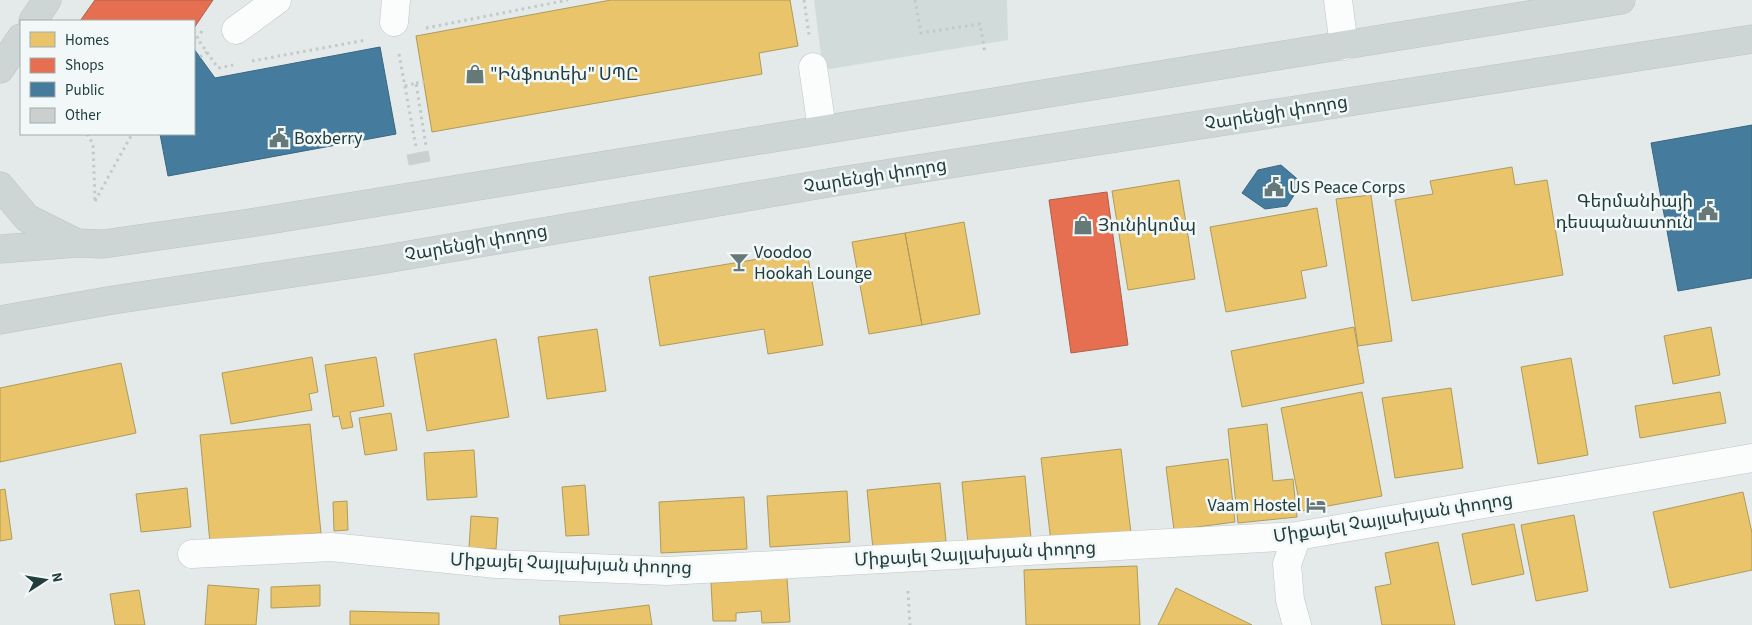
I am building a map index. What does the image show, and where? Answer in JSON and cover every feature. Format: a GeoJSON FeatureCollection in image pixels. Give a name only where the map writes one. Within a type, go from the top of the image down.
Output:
{"type":"FeatureCollection","features":[{"type":"Feature","properties":{"kind":"main road"},"geometry":{"type":"LineString","coordinates":[[34,20],[47,0]]}},
{"type":"Feature","properties":{"kind":"main road"},"geometry":{"type":"LineString","coordinates":[[0,249],[77,243],[103,244],[250,223],[1621,0]]}},
{"type":"Feature","properties":{"kind":"main road"},"geometry":{"type":"LineString","coordinates":[[0,69],[20,39]]}},
{"type":"Feature","properties":{"kind":"main road","name":"Չարենցի փողոց"},"geometry":{"type":"LineString","coordinates":[[0,320],[113,300],[380,260],[834,182],[1752,39]]}},
{"type":"Feature","properties":{"kind":"main road"},"geometry":{"type":"LineString","coordinates":[[0,186],[27,218],[77,243]]}},
{"type":"Feature","properties":{"kind":"street"},"geometry":{"type":"LineString","coordinates":[[236,30],[277,0]]}},
{"type":"Feature","properties":{"kind":"street"},"geometry":{"type":"LineString","coordinates":[[1338,0],[1344,46]]}},
{"type":"Feature","properties":{"kind":"street"},"geometry":{"type":"LineString","coordinates":[[813,67],[822,129]]}},
{"type":"Feature","properties":{"kind":"street","name":"Միքայել Չայլախյան փողոց"},"geometry":{"type":"LineString","coordinates":[[192,554],[331,547],[496,564],[666,571],[1296,536],[1752,458]]}},
{"type":"Feature","properties":{"kind":"street"},"geometry":{"type":"LineString","coordinates":[[1296,536],[1287,564],[1290,600],[1297,625]]}},
{"type":"Feature","properties":{"kind":"path"},"geometry":{"type":"LineString","coordinates":[[424,29],[568,0]]}},
{"type":"Feature","properties":{"kind":"path"},"geometry":{"type":"LineString","coordinates":[[915,0],[921,33],[980,24],[985,53]]}},
{"type":"Feature","properties":{"kind":"path"},"geometry":{"type":"LineString","coordinates":[[246,62],[368,40]]}},
{"type":"Feature","properties":{"kind":"path"},"geometry":{"type":"LineString","coordinates":[[398,51],[416,147]]}},
{"type":"Feature","properties":{"kind":"path"},"geometry":{"type":"LineString","coordinates":[[207,52],[218,68],[237,64]]}},
{"type":"Feature","properties":{"kind":"path"},"geometry":{"type":"LineString","coordinates":[[405,86],[424,82]]}},
{"type":"Feature","properties":{"kind":"path"},"geometry":{"type":"LineString","coordinates":[[416,83],[426,146]]}},
{"type":"Feature","properties":{"kind":"path"},"geometry":{"type":"LineString","coordinates":[[88,135],[93,144],[95,201],[131,135]]}},
{"type":"Feature","properties":{"kind":"shaded area"},"geometry":{"type":"Polygon","coordinates":[[[814,0],[1007,0],[1008,40],[823,70],[814,0]]]}},
{"type":"Feature","properties":{"kind":"building: Homes"},"geometry":{"type":"Polygon","coordinates":[[[611,0],[790,0],[798,46],[759,53],[762,74],[432,132],[416,36],[611,0]]]}},
{"type":"Feature","properties":{"kind":"building: Homes"},"geometry":{"type":"Polygon","coordinates":[[[1512,167],[1515,185],[1547,180],[1563,275],[1412,301],[1395,200],[1433,194],[1430,181],[1512,167]]]}},
{"type":"Feature","properties":{"kind":"building: Homes"},"geometry":{"type":"Polygon","coordinates":[[[1179,180],[1195,279],[1128,290],[1112,191],[1179,180]]]}},
{"type":"Feature","properties":{"kind":"building: Homes"},"geometry":{"type":"Polygon","coordinates":[[[1371,195],[1392,341],[1358,346],[1336,199],[1371,195]]]}},
{"type":"Feature","properties":{"kind":"building: Homes"},"geometry":{"type":"Polygon","coordinates":[[[1317,208],[1327,266],[1301,271],[1306,298],[1226,312],[1210,227],[1317,208]]]}},
{"type":"Feature","properties":{"kind":"building: Homes"},"geometry":{"type":"Polygon","coordinates":[[[964,222],[980,314],[922,325],[905,233],[964,222]]]}},
{"type":"Feature","properties":{"kind":"building: Homes"},"geometry":{"type":"Polygon","coordinates":[[[905,233],[922,325],[869,334],[852,242],[905,233]]]}},
{"type":"Feature","properties":{"kind":"building: Homes"},"geometry":{"type":"Polygon","coordinates":[[[807,251],[823,345],[768,354],[764,329],[660,346],[649,277],[807,251]]]}},
{"type":"Feature","properties":{"kind":"building: Homes"},"geometry":{"type":"Polygon","coordinates":[[[1354,327],[1364,383],[1242,407],[1231,351],[1354,327]]]}},
{"type":"Feature","properties":{"kind":"building: Homes"},"geometry":{"type":"Polygon","coordinates":[[[1711,327],[1720,375],[1673,384],[1664,336],[1711,327]]]}},
{"type":"Feature","properties":{"kind":"building: Homes"},"geometry":{"type":"Polygon","coordinates":[[[597,329],[606,391],[547,399],[538,337],[597,329]]]}},
{"type":"Feature","properties":{"kind":"building: Homes"},"geometry":{"type":"Polygon","coordinates":[[[496,339],[509,417],[427,431],[414,354],[496,339]]]}},
{"type":"Feature","properties":{"kind":"building: Homes"},"geometry":{"type":"Polygon","coordinates":[[[312,357],[318,392],[309,394],[312,410],[231,424],[222,373],[312,357]]]}},
{"type":"Feature","properties":{"kind":"building: Homes"},"geometry":{"type":"Polygon","coordinates":[[[376,357],[384,406],[350,412],[353,427],[342,429],[339,416],[333,417],[325,365],[376,357]]]}},
{"type":"Feature","properties":{"kind":"building: Homes"},"geometry":{"type":"Polygon","coordinates":[[[1571,358],[1588,455],[1538,464],[1521,367],[1571,358]]]}},
{"type":"Feature","properties":{"kind":"building: Homes"},"geometry":{"type":"Polygon","coordinates":[[[121,363],[136,433],[0,462],[0,388],[121,363]]]}},
{"type":"Feature","properties":{"kind":"building: Homes"},"geometry":{"type":"Polygon","coordinates":[[[1451,388],[1463,468],[1395,478],[1382,398],[1451,388]]]}},
{"type":"Feature","properties":{"kind":"building: Homes"},"geometry":{"type":"Polygon","coordinates":[[[1362,392],[1382,496],[1301,511],[1281,408],[1362,392]]]}},
{"type":"Feature","properties":{"kind":"building: Homes"},"geometry":{"type":"Polygon","coordinates":[[[1720,392],[1726,423],[1640,438],[1635,406],[1720,392]]]}},
{"type":"Feature","properties":{"kind":"building: Homes"},"geometry":{"type":"Polygon","coordinates":[[[391,413],[397,450],[365,455],[359,418],[391,413]]]}},
{"type":"Feature","properties":{"kind":"building: Homes"},"geometry":{"type":"Polygon","coordinates":[[[310,424],[321,533],[210,543],[200,435],[310,424]]]}},
{"type":"Feature","properties":{"kind":"building: Homes"},"geometry":{"type":"Polygon","coordinates":[[[1267,424],[1273,481],[1293,479],[1297,517],[1238,523],[1228,429],[1267,424]]]}},
{"type":"Feature","properties":{"kind":"building: Homes"},"geometry":{"type":"Polygon","coordinates":[[[1121,449],[1131,533],[1051,542],[1041,458],[1121,449]]]}},
{"type":"Feature","properties":{"kind":"building: Homes"},"geometry":{"type":"Polygon","coordinates":[[[474,450],[477,497],[427,500],[424,453],[474,450]]]}},
{"type":"Feature","properties":{"kind":"building: Homes"},"geometry":{"type":"Polygon","coordinates":[[[1228,459],[1235,522],[1174,530],[1166,467],[1228,459]]]}},
{"type":"Feature","properties":{"kind":"building: Homes"},"geometry":{"type":"Polygon","coordinates":[[[1025,476],[1031,538],[968,544],[962,482],[1025,476]]]}},
{"type":"Feature","properties":{"kind":"building: Homes"},"geometry":{"type":"Polygon","coordinates":[[[940,483],[946,541],[873,549],[867,490],[940,483]]]}},
{"type":"Feature","properties":{"kind":"building: Homes"},"geometry":{"type":"Polygon","coordinates":[[[585,485],[589,535],[566,536],[562,487],[585,485]]]}},
{"type":"Feature","properties":{"kind":"building: Homes"},"geometry":{"type":"Polygon","coordinates":[[[187,488],[191,527],[141,532],[136,494],[187,488]]]}},
{"type":"Feature","properties":{"kind":"building: Homes"},"geometry":{"type":"Polygon","coordinates":[[[5,489],[12,539],[0,541],[0,490],[5,489]]]}},
{"type":"Feature","properties":{"kind":"building: Homes"},"geometry":{"type":"Polygon","coordinates":[[[847,491],[850,542],[770,547],[767,496],[847,491]]]}},
{"type":"Feature","properties":{"kind":"building: Homes"},"geometry":{"type":"Polygon","coordinates":[[[1743,492],[1752,533],[1752,570],[1670,588],[1653,512],[1743,492]]]}},
{"type":"Feature","properties":{"kind":"building: Homes"},"geometry":{"type":"Polygon","coordinates":[[[744,497],[747,549],[661,553],[659,502],[744,497]]]}},
{"type":"Feature","properties":{"kind":"building: Homes"},"geometry":{"type":"Polygon","coordinates":[[[347,501],[348,530],[334,531],[333,502],[347,501]]]}},
{"type":"Feature","properties":{"kind":"building: Homes"},"geometry":{"type":"Polygon","coordinates":[[[1574,515],[1588,591],[1536,601],[1521,525],[1574,515]]]}},
{"type":"Feature","properties":{"kind":"building: Homes"},"geometry":{"type":"Polygon","coordinates":[[[471,516],[498,518],[496,549],[469,548],[471,516]]]}},
{"type":"Feature","properties":{"kind":"building: Homes"},"geometry":{"type":"Polygon","coordinates":[[[1514,524],[1524,574],[1472,585],[1462,534],[1514,524]]]}},
{"type":"Feature","properties":{"kind":"building: Homes"},"geometry":{"type":"Polygon","coordinates":[[[1438,542],[1455,625],[1382,625],[1375,587],[1391,584],[1385,553],[1438,542]]]}},
{"type":"Feature","properties":{"kind":"building: Homes"},"geometry":{"type":"Polygon","coordinates":[[[1137,566],[1140,625],[1026,625],[1024,570],[1137,566]]]}},
{"type":"Feature","properties":{"kind":"building: Homes"},"geometry":{"type":"Polygon","coordinates":[[[787,578],[790,622],[762,623],[761,611],[736,613],[736,621],[713,621],[711,583],[787,578]]]}},
{"type":"Feature","properties":{"kind":"building: Homes"},"geometry":{"type":"Polygon","coordinates":[[[208,585],[259,589],[256,625],[205,625],[208,585]]]}},
{"type":"Feature","properties":{"kind":"building: Homes"},"geometry":{"type":"Polygon","coordinates":[[[320,585],[320,606],[271,608],[271,587],[320,585]]]}},
{"type":"Feature","properties":{"kind":"building: Homes"},"geometry":{"type":"Polygon","coordinates":[[[1176,588],[1252,625],[1158,625],[1176,588]]]}},
{"type":"Feature","properties":{"kind":"building: Homes"},"geometry":{"type":"Polygon","coordinates":[[[139,590],[145,625],[115,625],[110,594],[139,590]]]}},
{"type":"Feature","properties":{"kind":"building: Homes"},"geometry":{"type":"Polygon","coordinates":[[[649,605],[652,625],[560,625],[559,616],[649,605]]]}},
{"type":"Feature","properties":{"kind":"building: Homes"},"geometry":{"type":"Polygon","coordinates":[[[350,611],[439,613],[439,625],[350,625],[350,611]]]}},
{"type":"Feature","properties":{"kind":"building: Shops"},"geometry":{"type":"Polygon","coordinates":[[[95,0],[213,0],[195,27],[195,20],[81,20],[95,0]]]}},
{"type":"Feature","properties":{"kind":"building: Shops"},"geometry":{"type":"Polygon","coordinates":[[[1107,192],[1128,345],[1071,353],[1049,200],[1107,192]]]}},
{"type":"Feature","properties":{"kind":"building: Public"},"geometry":{"type":"Polygon","coordinates":[[[380,47],[396,134],[168,176],[160,135],[195,135],[195,50],[215,78],[380,47]]]}},
{"type":"Feature","properties":{"kind":"building: Public","name":"Գերմանիայի դեսպանատուն"},"geometry":{"type":"Polygon","coordinates":[[[1752,125],[1752,278],[1678,291],[1651,143],[1752,125]]]}},
{"type":"Feature","properties":{"kind":"building: Public"},"geometry":{"type":"Polygon","coordinates":[[[1281,165],[1302,183],[1287,206],[1265,209],[1242,193],[1258,170],[1281,165]]]}},
{"type":"Feature","properties":{"kind":"building: Other"},"geometry":{"type":"Polygon","coordinates":[[[428,151],[430,161],[409,165],[407,155],[428,151]]]}},
{"type":"Feature","properties":{"kind":"place","name":"\"Ինֆոտեխ\" ՍՊԸ"},"geometry":{"type":"Point","coordinates":[475,74]}},
{"type":"Feature","properties":{"kind":"place","name":"Boxberry"},"geometry":{"type":"Point","coordinates":[279,138]}},
{"type":"Feature","properties":{"kind":"place","name":"US Peace Corps"},"geometry":{"type":"Point","coordinates":[1274,187]}},
{"type":"Feature","properties":{"kind":"place","name":"Գերմանիայի դեսպանատուն"},"geometry":{"type":"Point","coordinates":[1708,211]}},
{"type":"Feature","properties":{"kind":"place","name":"Յունիկոմպ"},"geometry":{"type":"Point","coordinates":[1083,225]}},
{"type":"Feature","properties":{"kind":"place","name":"Voodoo Hookah Lounge"},"geometry":{"type":"Point","coordinates":[739,262]}},
{"type":"Feature","properties":{"kind":"place","name":"Vaam Hostel"},"geometry":{"type":"Point","coordinates":[1316,505]}}]}
